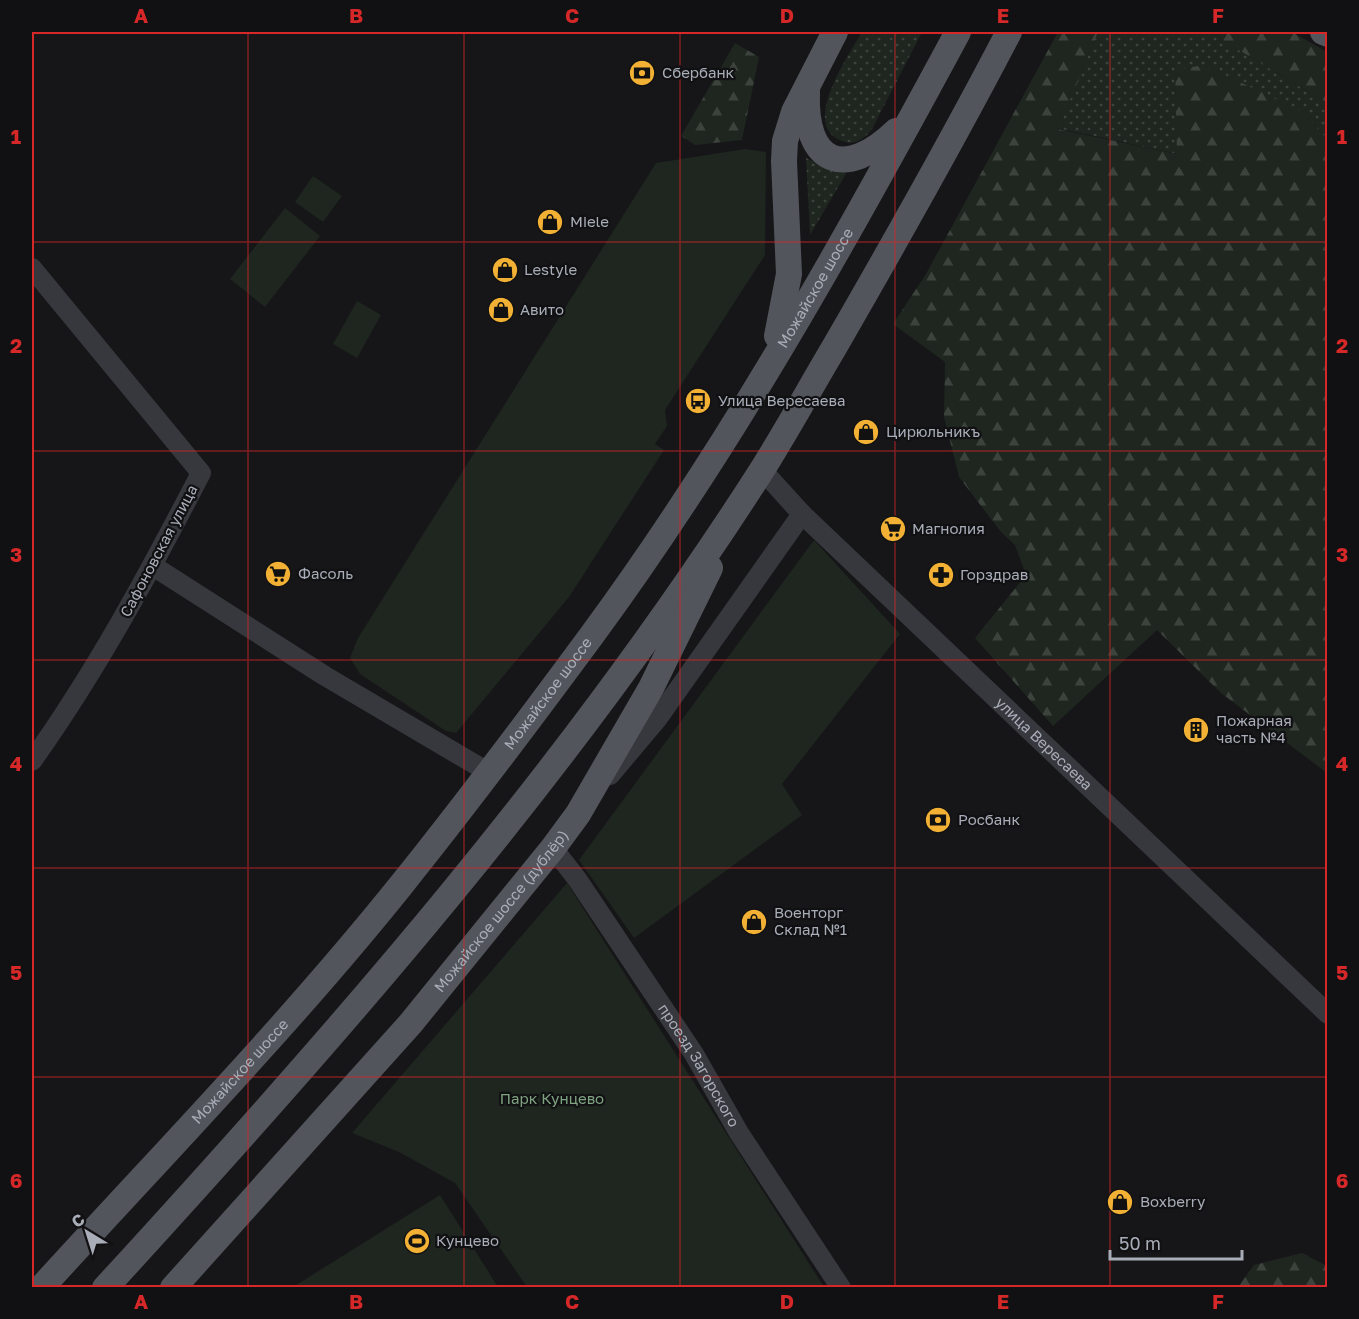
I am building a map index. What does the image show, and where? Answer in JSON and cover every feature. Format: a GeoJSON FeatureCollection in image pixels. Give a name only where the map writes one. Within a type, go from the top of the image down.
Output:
{"type":"FeatureCollection","features":[{"type":"Feature","properties":{"kind":"main road"},"geometry":{"type":"LineString","coordinates":[[763,376],[780,325],[789,273],[784,161],[786,141],[794,112],[835,32]]}},
{"type":"Feature","properties":{"kind":"main road","name":"Можайское шоссе"},"geometry":{"type":"LineString","coordinates":[[41,1287],[310,991],[400,885],[600,624],[686,501],[763,376],[958,32]]}},
{"type":"Feature","properties":{"kind":"main road"},"geometry":{"type":"LineString","coordinates":[[105,1287],[335,1034],[427,926],[526,802],[634,656],[762,470],[891,248],[1009,32]]}},
{"type":"Feature","properties":{"kind":"main road"},"geometry":{"type":"LineString","coordinates":[[1323,32],[1328,34]]}},
{"type":"Feature","properties":{"kind":"main road"},"geometry":{"type":"LineString","coordinates":[[808,83],[806,117],[810,135],[820,150],[834,158],[848,161],[866,155],[878,148],[913,114]]}},
{"type":"Feature","properties":{"kind":"main road"},"geometry":{"type":"LineString","coordinates":[[578,814],[651,688],[740,503]]}},
{"type":"Feature","properties":{"kind":"main road","name":"Можайское шоссе (дублёр)"},"geometry":{"type":"LineString","coordinates":[[173,1287],[411,1023],[578,814]]}},
{"type":"Feature","properties":{"kind":"street","name":"Сафоновская улица"},"geometry":{"type":"LineString","coordinates":[[32,268],[201,473],[111,641],[32,761]]}},
{"type":"Feature","properties":{"kind":"street","name":"улица Вересаева"},"geometry":{"type":"LineString","coordinates":[[762,470],[802,514],[1328,1014]]}},
{"type":"Feature","properties":{"kind":"street","name":"Можайское шоссе (дублёр)"},"geometry":{"type":"LineString","coordinates":[[578,814],[658,718],[802,514]]}},
{"type":"Feature","properties":{"kind":"street"},"geometry":{"type":"LineString","coordinates":[[153,566],[325,676],[488,772]]}},
{"type":"Feature","properties":{"kind":"street","name":"проезд Загорского"},"geometry":{"type":"LineString","coordinates":[[553,848],[577,879],[694,1054],[739,1133],[841,1287]]}},
{"type":"Feature","properties":{"kind":"green space"},"geometry":{"type":"Polygon","coordinates":[[[862,32],[922,32],[871,131],[858,141],[850,143],[830,133],[825,121],[826,106],[839,73],[862,32]]]}},
{"type":"Feature","properties":{"kind":"green space"},"geometry":{"type":"Polygon","coordinates":[[[1058,32],[1098,32],[1058,129],[1177,154],[1175,70],[1204,65],[1301,111],[1327,139],[1327,773],[1221,693],[1157,630],[1053,726],[975,638],[1026,575],[1015,545],[1001,532],[959,477],[944,417],[945,362],[893,324],[926,274],[1058,32]]]}},
{"type":"Feature","properties":{"kind":"green space"},"geometry":{"type":"Polygon","coordinates":[[[1098,32],[1209,32],[1327,103],[1327,139],[1301,111],[1175,71],[1178,154],[1057,128],[1098,32]]]}},
{"type":"Feature","properties":{"kind":"green space"},"geometry":{"type":"Polygon","coordinates":[[[1209,32],[1292,32],[1327,52],[1327,103],[1209,32]]]}},
{"type":"Feature","properties":{"kind":"green space"},"geometry":{"type":"Polygon","coordinates":[[[735,43],[759,57],[742,140],[695,145],[681,136],[735,43]]]}},
{"type":"Feature","properties":{"kind":"green space"},"geometry":{"type":"Polygon","coordinates":[[[745,149],[766,152],[765,255],[665,410],[667,426],[655,444],[664,450],[569,597],[456,733],[446,731],[360,674],[350,658],[358,638],[656,163],[745,149]]]}},
{"type":"Feature","properties":{"kind":"green space"},"geometry":{"type":"Polygon","coordinates":[[[806,158],[834,171],[847,172],[810,235],[806,158]]]}},
{"type":"Feature","properties":{"kind":"green space"},"geometry":{"type":"Polygon","coordinates":[[[313,176],[342,196],[323,222],[295,202],[313,176]]]}},
{"type":"Feature","properties":{"kind":"green space"},"geometry":{"type":"Polygon","coordinates":[[[285,208],[320,236],[265,307],[230,279],[285,208]]]}},
{"type":"Feature","properties":{"kind":"green space"},"geometry":{"type":"Polygon","coordinates":[[[357,301],[381,315],[357,358],[333,344],[357,301]]]}},
{"type":"Feature","properties":{"kind":"green space"},"geometry":{"type":"Polygon","coordinates":[[[814,540],[900,634],[782,784],[802,815],[634,938],[579,860],[814,540]]]}},
{"type":"Feature","properties":{"kind":"green space","name":"Парк Кунцево"},"geometry":{"type":"Polygon","coordinates":[[[567,883],[824,1287],[527,1287],[455,1183],[399,1152],[352,1133],[567,883]]]}},
{"type":"Feature","properties":{"kind":"green space","name":"Кунцево"},"geometry":{"type":"Polygon","coordinates":[[[440,1195],[498,1287],[293,1287],[440,1195]]]}},
{"type":"Feature","properties":{"kind":"green space"},"geometry":{"type":"Polygon","coordinates":[[[1302,1253],[1327,1266],[1327,1287],[1238,1287],[1254,1265],[1302,1253]]]}},
{"type":"Feature","properties":{"kind":"place","name":"Сбербанк"},"geometry":{"type":"Point","coordinates":[642,73]}},
{"type":"Feature","properties":{"kind":"place","name":"Miele"},"geometry":{"type":"Point","coordinates":[550,222]}},
{"type":"Feature","properties":{"kind":"place","name":"Lestyle"},"geometry":{"type":"Point","coordinates":[505,270]}},
{"type":"Feature","properties":{"kind":"place","name":"Авито"},"geometry":{"type":"Point","coordinates":[501,310]}},
{"type":"Feature","properties":{"kind":"place","name":"Улица Вересаева"},"geometry":{"type":"Point","coordinates":[698,401]}},
{"type":"Feature","properties":{"kind":"place","name":"Цирюльникъ"},"geometry":{"type":"Point","coordinates":[866,432]}},
{"type":"Feature","properties":{"kind":"place","name":"Магнолия"},"geometry":{"type":"Point","coordinates":[893,529]}},
{"type":"Feature","properties":{"kind":"place","name":"Фасоль"},"geometry":{"type":"Point","coordinates":[278,574]}},
{"type":"Feature","properties":{"kind":"place","name":"Горздрав"},"geometry":{"type":"Point","coordinates":[941,575]}},
{"type":"Feature","properties":{"kind":"place","name":"Пожарная часть №4"},"geometry":{"type":"Point","coordinates":[1196,730]}},
{"type":"Feature","properties":{"kind":"place","name":"Росбанк"},"geometry":{"type":"Point","coordinates":[938,820]}},
{"type":"Feature","properties":{"kind":"place","name":"Военторг Склад №1"},"geometry":{"type":"Point","coordinates":[754,922]}},
{"type":"Feature","properties":{"kind":"place","name":"Boxberry"},"geometry":{"type":"Point","coordinates":[1120,1202]}},
{"type":"Feature","properties":{"kind":"place","name":"Кунцево"},"geometry":{"type":"Point","coordinates":[417,1241]}}]}
